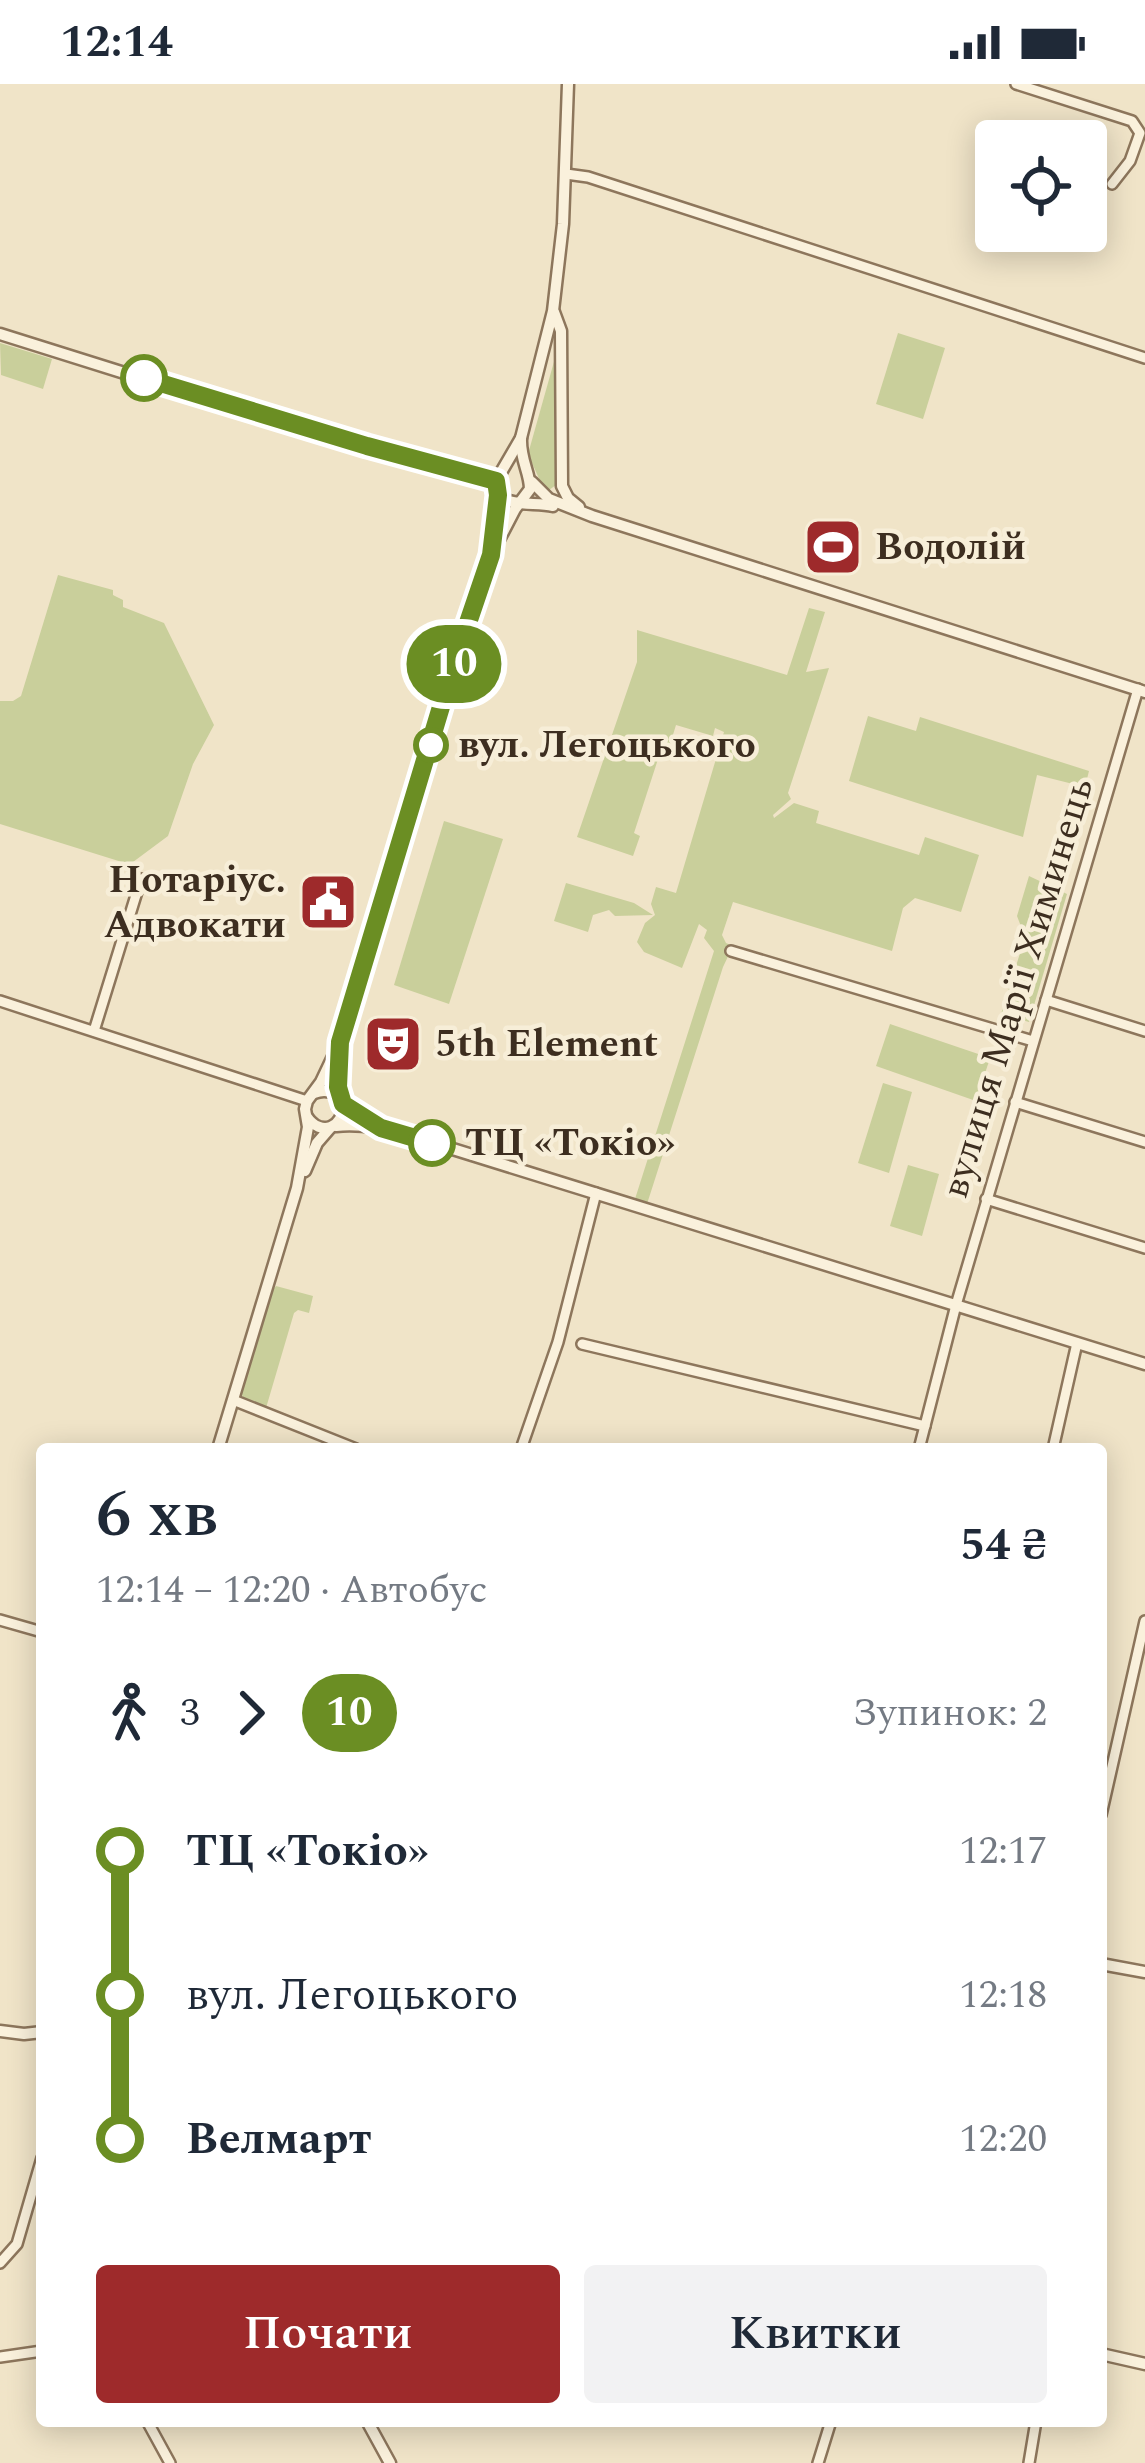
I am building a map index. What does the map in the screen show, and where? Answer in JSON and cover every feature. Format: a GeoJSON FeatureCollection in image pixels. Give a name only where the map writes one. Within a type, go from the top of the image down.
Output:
{"type":"FeatureCollection","features":[{"type":"Feature","properties":{"kind":"street"},"geometry":{"type":"LineString","coordinates":[[491,555],[498,477],[520,438],[554,311],[568,84]]}},
{"type":"Feature","properties":{"kind":"street"},"geometry":{"type":"LineString","coordinates":[[1016,84],[1132,121],[1140,133],[1130,161],[1112,184]]}},
{"type":"Feature","properties":{"kind":"street"},"geometry":{"type":"LineString","coordinates":[[566,174],[588,177],[1145,358]]}},
{"type":"Feature","properties":{"kind":"street"},"geometry":{"type":"LineString","coordinates":[[549,499],[559,495],[562,486],[561,332],[554,311]]}},
{"type":"Feature","properties":{"kind":"street"},"geometry":{"type":"LineString","coordinates":[[0,334],[436,466],[498,477],[516,468],[549,499],[592,516],[1141,691]]}},
{"type":"Feature","properties":{"kind":"street"},"geometry":{"type":"LineString","coordinates":[[220,1443],[299,1183],[311,1097],[340,1042],[491,555],[528,494],[520,438]]}},
{"type":"Feature","properties":{"kind":"street"},"geometry":{"type":"LineString","coordinates":[[562,486],[573,503],[592,516]]}},
{"type":"Feature","properties":{"kind":"street"},"geometry":{"type":"LineString","coordinates":[[498,495],[507,502],[539,503],[592,516]]}},
{"type":"Feature","properties":{"kind":"street","name":"вулиця Марії Химинець"},"geometry":{"type":"LineString","coordinates":[[921,1443],[986,1199],[1141,691]]}},
{"type":"Feature","properties":{"kind":"street"},"geometry":{"type":"LineString","coordinates":[[94,1031],[142,880]]}},
{"type":"Feature","properties":{"kind":"street"},"geometry":{"type":"LineString","coordinates":[[731,951],[1034,1041]]}},
{"type":"Feature","properties":{"kind":"street"},"geometry":{"type":"LineString","coordinates":[[1046,1000],[1145,1030]]}},
{"type":"Feature","properties":{"kind":"street"},"geometry":{"type":"LineString","coordinates":[[0,1001],[311,1097],[328,1090],[381,1128]]}},
{"type":"Feature","properties":{"kind":"street"},"geometry":{"type":"LineString","coordinates":[[299,1183],[317,1143],[342,1117],[340,1042]]}},
{"type":"Feature","properties":{"kind":"street"},"geometry":{"type":"LineString","coordinates":[[1016,1102],[1145,1142]]}},
{"type":"Feature","properties":{"kind":"street"},"geometry":{"type":"LineString","coordinates":[[307,1117],[314,1126],[381,1128],[1145,1364]]}},
{"type":"Feature","properties":{"kind":"street"},"geometry":{"type":"LineString","coordinates":[[523,1443],[558,1342],[596,1193]]}},
{"type":"Feature","properties":{"kind":"street"},"geometry":{"type":"LineString","coordinates":[[986,1199],[1145,1248]]}},
{"type":"Feature","properties":{"kind":"street"},"geometry":{"type":"LineString","coordinates":[[1054,1443],[1077,1342]]}},
{"type":"Feature","properties":{"kind":"street"},"geometry":{"type":"LineString","coordinates":[[582,1344],[925,1426]]}},
{"type":"Feature","properties":{"kind":"street"},"geometry":{"type":"LineString","coordinates":[[233,1400],[341,1443]]}},
{"type":"Feature","properties":{"kind":"street"},"geometry":{"type":"LineString","coordinates":[[0,1620],[36,1630]]}},
{"type":"Feature","properties":{"kind":"street"},"geometry":{"type":"LineString","coordinates":[[1107,1789],[1145,1621]]}},
{"type":"Feature","properties":{"kind":"street"},"geometry":{"type":"LineString","coordinates":[[1107,1965],[1145,1972]]}},
{"type":"Feature","properties":{"kind":"street"},"geometry":{"type":"LineString","coordinates":[[0,2031],[36,2033]]}},
{"type":"Feature","properties":{"kind":"street"},"geometry":{"type":"LineString","coordinates":[[0,2263],[17,2244],[36,2179]]}},
{"type":"Feature","properties":{"kind":"street"},"geometry":{"type":"LineString","coordinates":[[0,2357],[36,2351]]}},
{"type":"Feature","properties":{"kind":"street"},"geometry":{"type":"LineString","coordinates":[[1107,2355],[1145,2364]]}},
{"type":"Feature","properties":{"kind":"street"},"geometry":{"type":"LineString","coordinates":[[150,2427],[170,2463]]}},
{"type":"Feature","properties":{"kind":"street"},"geometry":{"type":"LineString","coordinates":[[370,2427],[390,2463]]}},
{"type":"Feature","properties":{"kind":"street"},"geometry":{"type":"LineString","coordinates":[[818,2463],[829,2427]]}},
{"type":"Feature","properties":{"kind":"street"},"geometry":{"type":"LineString","coordinates":[[1029,2463],[1035,2427]]}},
{"type":"Feature","properties":{"kind":"green space"},"geometry":{"type":"Polygon","coordinates":[[[898,333],[945,348],[923,419],[876,404],[898,333]]]}},
{"type":"Feature","properties":{"kind":"green space"},"geometry":{"type":"Polygon","coordinates":[[[0,343],[52,359],[43,389],[1,375],[0,343]]]}},
{"type":"Feature","properties":{"kind":"green space"},"geometry":{"type":"Polygon","coordinates":[[[555,358],[556,485],[549,490],[528,454],[555,358]]]}},
{"type":"Feature","properties":{"kind":"green space"},"geometry":{"type":"Polygon","coordinates":[[[58,575],[113,590],[123,607],[164,623],[214,725],[193,764],[168,836],[133,862],[0,824],[0,701],[21,696],[58,575]]]}},
{"type":"Feature","properties":{"kind":"green space"},"geometry":{"type":"Polygon","coordinates":[[[809,608],[825,612],[806,672],[829,668],[788,793],[791,799],[774,818],[794,803],[819,811],[816,823],[919,855],[925,837],[979,855],[961,912],[915,898],[903,908],[892,951],[733,902],[722,935],[733,946],[647,1204],[635,1199],[714,951],[704,938],[707,930],[699,924],[682,968],[644,952],[637,942],[645,923],[655,915],[651,904],[656,887],[676,893],[724,732],[715,728],[713,736],[676,725],[667,754],[660,753],[634,833],[640,836],[633,856],[577,837],[637,662],[637,630],[787,675],[809,608]]]}},
{"type":"Feature","properties":{"kind":"green space"},"geometry":{"type":"Polygon","coordinates":[[[868,716],[916,731],[920,717],[1089,771],[1085,787],[1037,775],[1023,837],[849,781],[868,716]]]}},
{"type":"Feature","properties":{"kind":"green space"},"geometry":{"type":"Polygon","coordinates":[[[444,821],[503,839],[449,1004],[394,985],[444,821]]]}},
{"type":"Feature","properties":{"kind":"green space"},"geometry":{"type":"Polygon","coordinates":[[[1029,876],[1067,894],[1029,1022],[1001,1014],[1025,937],[1017,916],[1029,876]]]}},
{"type":"Feature","properties":{"kind":"green space"},"geometry":{"type":"Polygon","coordinates":[[[566,883],[634,903],[653,915],[615,916],[609,910],[593,915],[588,932],[554,921],[566,883]]]}},
{"type":"Feature","properties":{"kind":"green space"},"geometry":{"type":"Polygon","coordinates":[[[890,1024],[990,1058],[976,1101],[876,1066],[890,1024]]]}},
{"type":"Feature","properties":{"kind":"green space"},"geometry":{"type":"Polygon","coordinates":[[[883,1083],[912,1092],[889,1173],[858,1163],[883,1083]]]}},
{"type":"Feature","properties":{"kind":"green space"},"geometry":{"type":"Polygon","coordinates":[[[908,1165],[939,1174],[922,1236],[890,1226],[908,1165]]]}},
{"type":"Feature","properties":{"kind":"green space"},"geometry":{"type":"Polygon","coordinates":[[[276,1286],[313,1296],[309,1313],[294,1313],[266,1408],[244,1399],[241,1393],[276,1286]]]}},
{"type":"Feature","properties":{"kind":"bus line","name":"10"},"geometry":{"type":"LineString","coordinates":[[144,378],[496,481],[491,555],[340,1042],[338,1087],[343,1104],[381,1128],[432,1143]]}},
{"type":"Feature","properties":{"kind":"place","name":"Водолій"},"geometry":{"type":"Point","coordinates":[833,547]}},
{"type":"Feature","properties":{"kind":"place","name":"вул. Легоцького"},"geometry":{"type":"Point","coordinates":[431,745]}},
{"type":"Feature","properties":{"kind":"place","name":"Нотаріус. Адвокати"},"geometry":{"type":"Point","coordinates":[328,902]}},
{"type":"Feature","properties":{"kind":"place","name":"5th Element"},"geometry":{"type":"Point","coordinates":[393,1044]}},
{"type":"Feature","properties":{"kind":"place","name":"ТЦ «Токіо»"},"geometry":{"type":"Point","coordinates":[432,1143]}}]}
